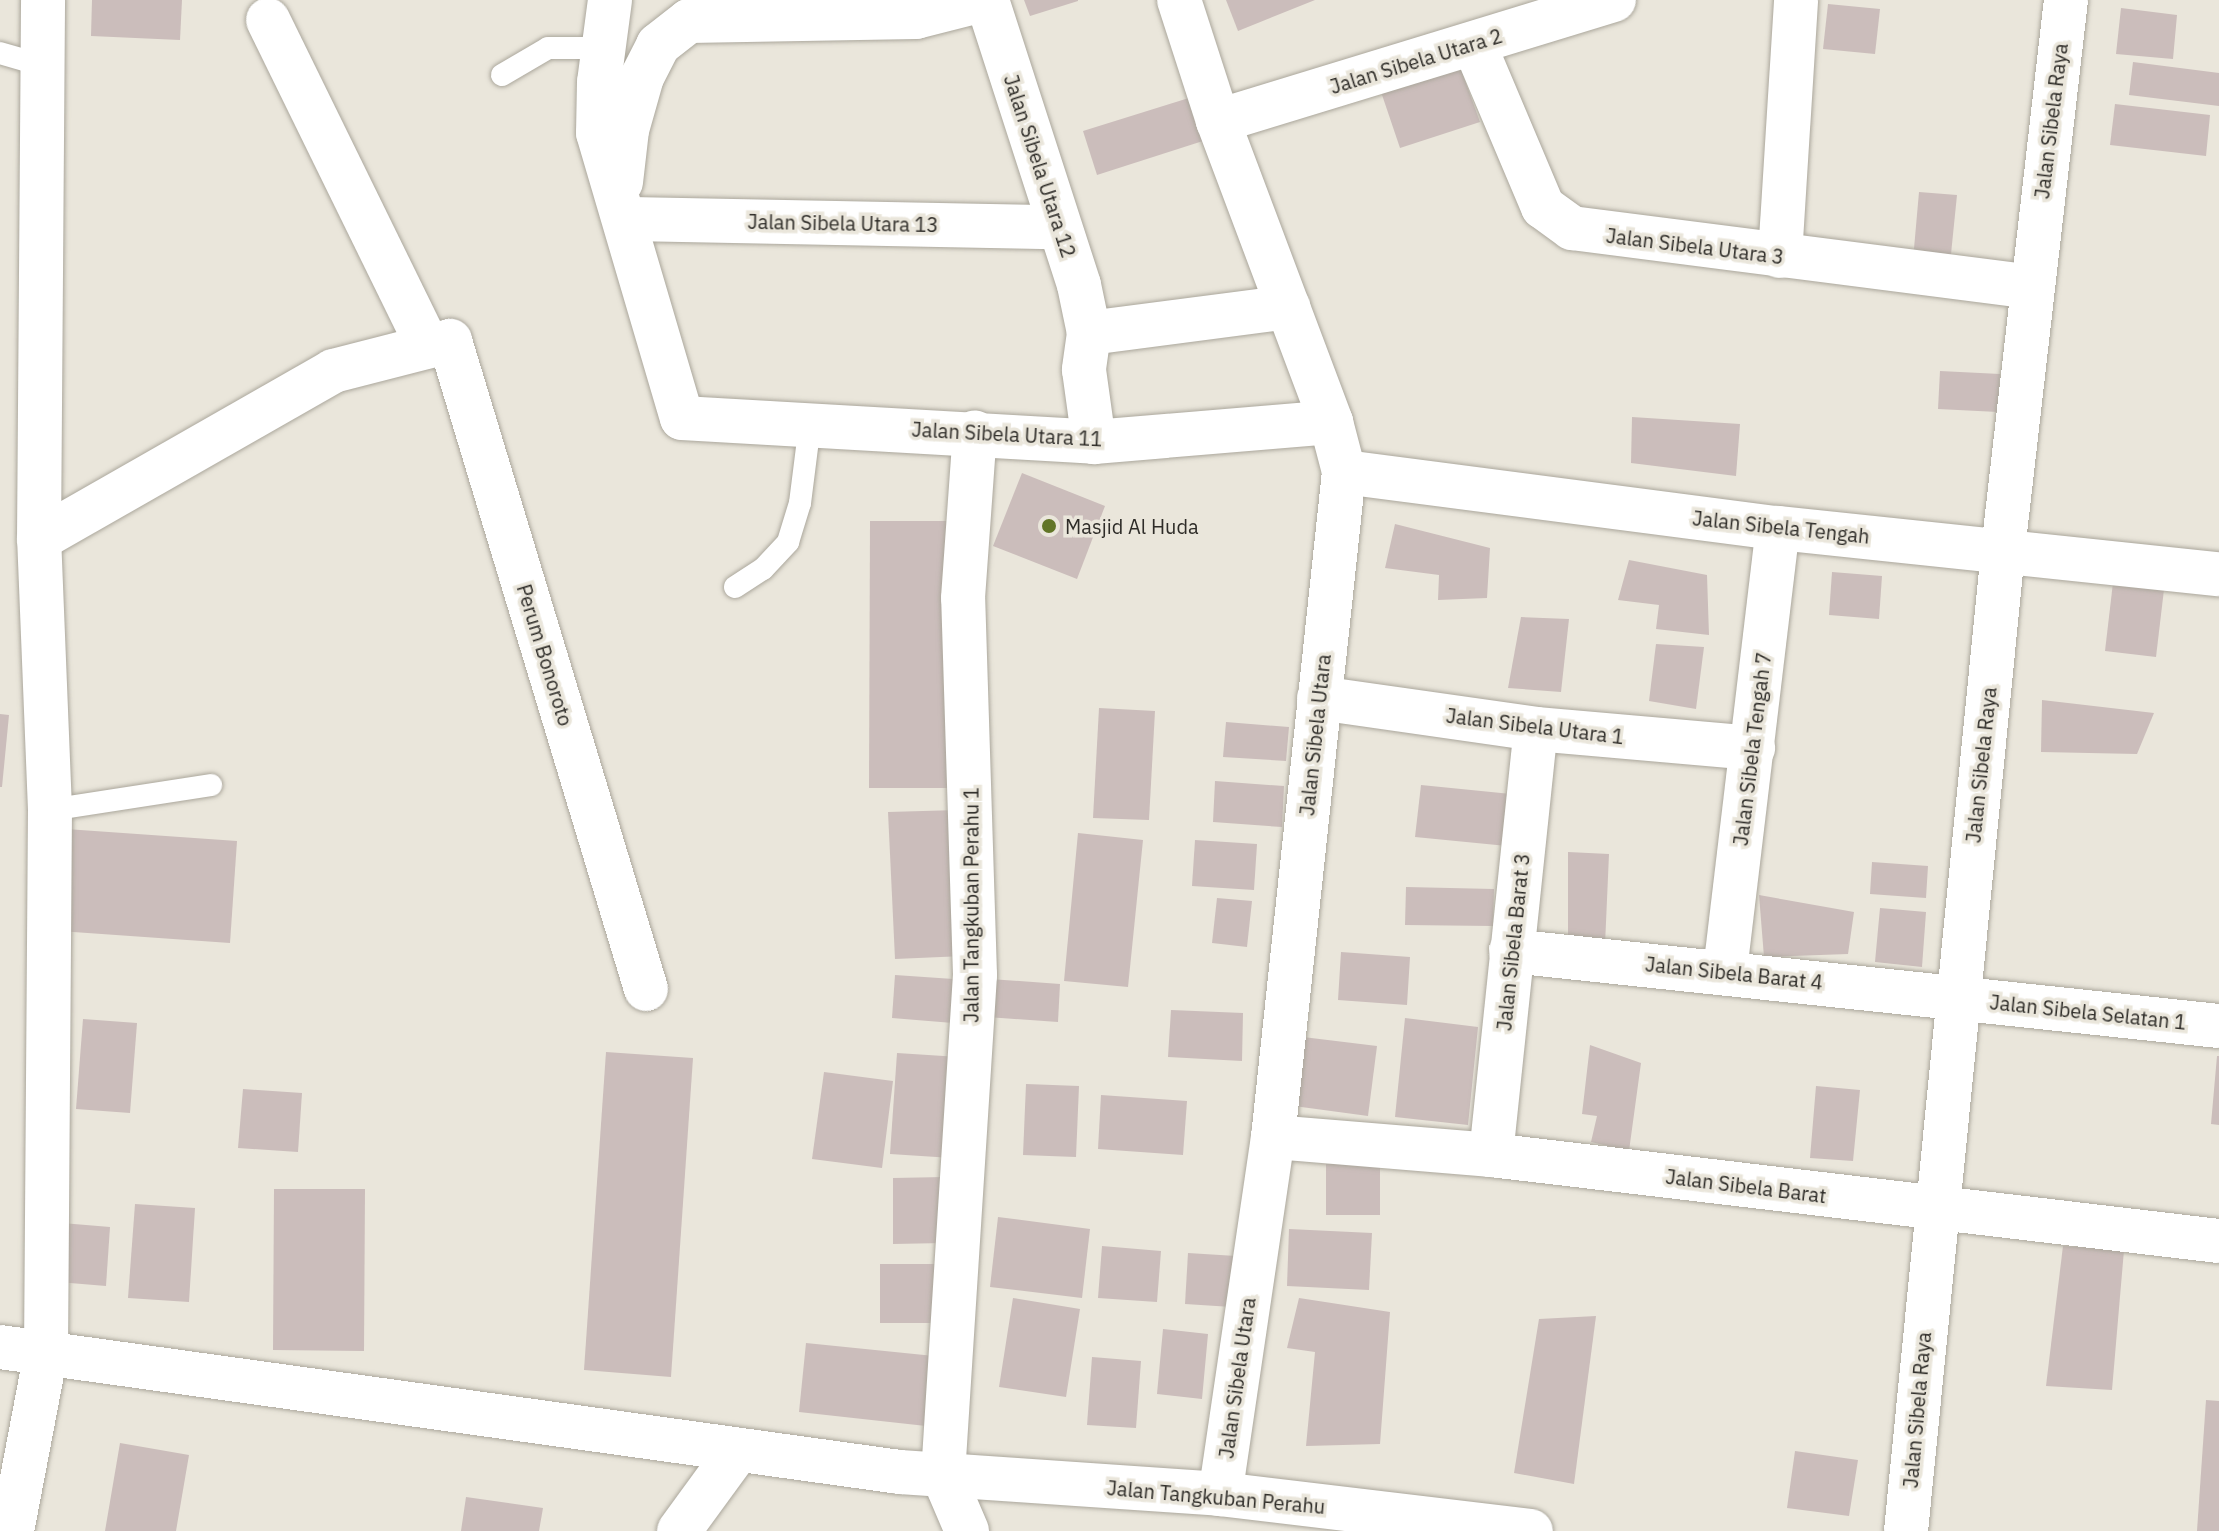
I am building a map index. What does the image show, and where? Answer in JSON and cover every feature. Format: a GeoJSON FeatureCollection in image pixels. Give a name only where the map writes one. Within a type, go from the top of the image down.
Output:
{"type":"FeatureCollection","features":[{"type":"Feature","properties":{"kind":"street"},"geometry":{"type":"LineString","coordinates":[[12,1531],[46,1353],[50,810],[39,539],[45,66],[43,0]]}},
{"type":"Feature","properties":{"kind":"street"},"geometry":{"type":"LineString","coordinates":[[610,0],[598,133],[623,210]]}},
{"type":"Feature","properties":{"kind":"street"},"geometry":{"type":"LineString","coordinates":[[623,210],[627,130],[642,77],[658,45],[689,21],[794,9],[916,17],[984,0]]}},
{"type":"Feature","properties":{"kind":"street","name":"Jalan Sibela Utara 12"},"geometry":{"type":"LineString","coordinates":[[984,0],[1089,333]]}},
{"type":"Feature","properties":{"kind":"street","name":"Jalan Sibela Utara"},"geometry":{"type":"LineString","coordinates":[[1179,0],[1218,121],[1331,422],[1344,472],[1273,1137],[1220,1494]]}},
{"type":"Feature","properties":{"kind":"street","name":"Jalan Sibela Utara 2"},"geometry":{"type":"LineString","coordinates":[[1218,121],[1614,0]]}},
{"type":"Feature","properties":{"kind":"street"},"geometry":{"type":"LineString","coordinates":[[1780,256],[1796,0]]}},
{"type":"Feature","properties":{"kind":"street","name":"Jalan Sibela Raya"},"geometry":{"type":"LineString","coordinates":[[1906,1531],[1956,998],[2031,287],[2066,0]]}},
{"type":"Feature","properties":{"kind":"street"},"geometry":{"type":"LineString","coordinates":[[39,539],[333,371],[428,346],[268,20]]}},
{"type":"Feature","properties":{"kind":"street","name":"Jalan Sibela Utara 3"},"geometry":{"type":"LineString","coordinates":[[1474,44],[1534,189],[1556,220],[1589,233],[2031,287]]}},
{"type":"Feature","properties":{"kind":"street","name":"Jalan Sibela Utara 13"},"geometry":{"type":"LineString","coordinates":[[623,210],[1058,227]]}},
{"type":"Feature","properties":{"kind":"street","name":"Jalan Sibela Utara 11"},"geometry":{"type":"LineString","coordinates":[[623,210],[682,418],[975,432],[1094,442],[1331,422]]}},
{"type":"Feature","properties":{"kind":"street"},"geometry":{"type":"LineString","coordinates":[[1094,442],[1084,370],[1089,333],[1288,307]]}},
{"type":"Feature","properties":{"kind":"street","name":"Perum Bonoroto"},"geometry":{"type":"LineString","coordinates":[[428,346],[450,341],[646,989]]}},
{"type":"Feature","properties":{"kind":"street","name":"Jalan Tangkuban Perahu 1"},"geometry":{"type":"LineString","coordinates":[[943,1475],[975,975],[963,598],[975,432]]}},
{"type":"Feature","properties":{"kind":"street","name":"Jalan Sibela Tengah"},"geometry":{"type":"LineString","coordinates":[[1344,472],[1778,528],[2219,574]]}},
{"type":"Feature","properties":{"kind":"street","name":"Jalan Sibela Tengah 7"},"geometry":{"type":"LineString","coordinates":[[1725,971],[1778,528]]}},
{"type":"Feature","properties":{"kind":"street","name":"Jalan Sibela Utara 1"},"geometry":{"type":"LineString","coordinates":[[1319,698],[1536,729],[1753,748]]}},
{"type":"Feature","properties":{"kind":"street","name":"Jalan Sibela Barat 3"},"geometry":{"type":"LineString","coordinates":[[1491,1155],[1536,729]]}},
{"type":"Feature","properties":{"kind":"street","name":"Jalan Sibela Barat 4"},"geometry":{"type":"LineString","coordinates":[[1511,951],[1725,971],[1956,998]]}},
{"type":"Feature","properties":{"kind":"street","name":"Jalan Sibela Selatan 1"},"geometry":{"type":"LineString","coordinates":[[1956,998],[2219,1026]]}},
{"type":"Feature","properties":{"kind":"street","name":"Jalan Sibela Barat"},"geometry":{"type":"LineString","coordinates":[[1273,1137],[1491,1155],[1936,1210],[2219,1241]]}},
{"type":"Feature","properties":{"kind":"street","name":"Jalan Tangkuban Perahu"},"geometry":{"type":"LineString","coordinates":[[0,1347],[900,1472],[1220,1494],[1531,1531]]}},
{"type":"Feature","properties":{"kind":"street"},"geometry":{"type":"LineString","coordinates":[[679,1531],[748,1451]]}},
{"type":"Feature","properties":{"kind":"street"},"geometry":{"type":"LineString","coordinates":[[943,1475],[967,1531]]}},
{"type":"Feature","properties":{"kind":"lane"},"geometry":{"type":"LineString","coordinates":[[502,75],[548,48],[604,48]]}},
{"type":"Feature","properties":{"kind":"lane"},"geometry":{"type":"LineString","coordinates":[[0,53],[45,66]]}},
{"type":"Feature","properties":{"kind":"lane"},"geometry":{"type":"LineString","coordinates":[[735,587],[763,569],[788,542],[800,503],[810,424]]}},
{"type":"Feature","properties":{"kind":"lane"},"geometry":{"type":"LineString","coordinates":[[50,810],[211,785]]}},
{"type":"Feature","properties":{"kind":"building"},"geometry":{"type":"Polygon","coordinates":[[[92,0],[182,0],[180,40],[91,36],[92,0]]]}},
{"type":"Feature","properties":{"kind":"building"},"geometry":{"type":"Polygon","coordinates":[[[1024,0],[1078,0],[1078,1],[1030,16],[1024,0]]]}},
{"type":"Feature","properties":{"kind":"building"},"geometry":{"type":"Polygon","coordinates":[[[1226,0],[1315,0],[1238,31],[1226,0]]]}},
{"type":"Feature","properties":{"kind":"building"},"geometry":{"type":"Polygon","coordinates":[[[1828,4],[1880,9],[1875,54],[1823,49],[1828,4]]]}},
{"type":"Feature","properties":{"kind":"building"},"geometry":{"type":"Polygon","coordinates":[[[2121,8],[2177,15],[2173,59],[2116,54],[2121,8]]]}},
{"type":"Feature","properties":{"kind":"building"},"geometry":{"type":"Polygon","coordinates":[[[1458,61],[1480,122],[1400,148],[1378,83],[1458,61]]]}},
{"type":"Feature","properties":{"kind":"building"},"geometry":{"type":"Polygon","coordinates":[[[2133,62],[2219,73],[2219,106],[2129,95],[2133,62]]]}},
{"type":"Feature","properties":{"kind":"building"},"geometry":{"type":"Polygon","coordinates":[[[1192,97],[1206,140],[1097,175],[1083,131],[1192,97]]]}},
{"type":"Feature","properties":{"kind":"building"},"geometry":{"type":"Polygon","coordinates":[[[2115,104],[2210,115],[2206,156],[2110,145],[2115,104]]]}},
{"type":"Feature","properties":{"kind":"building"},"geometry":{"type":"Polygon","coordinates":[[[1919,192],[1957,195],[1950,264],[1913,260],[1919,192]]]}},
{"type":"Feature","properties":{"kind":"building"},"geometry":{"type":"Polygon","coordinates":[[[1940,371],[2000,374],[1998,412],[1938,409],[1940,371]]]}},
{"type":"Feature","properties":{"kind":"building"},"geometry":{"type":"Polygon","coordinates":[[[1632,417],[1740,424],[1736,476],[1631,463],[1632,417]]]}},
{"type":"Feature","properties":{"kind":"building","name":"Masjid Al Huda"},"geometry":{"type":"Polygon","coordinates":[[[1022,473],[1105,506],[1077,579],[993,546],[1022,473]]]}},
{"type":"Feature","properties":{"kind":"building"},"geometry":{"type":"Polygon","coordinates":[[[870,521],[948,521],[947,788],[869,788],[870,521]]]}},
{"type":"Feature","properties":{"kind":"building"},"geometry":{"type":"Polygon","coordinates":[[[1395,524],[1490,548],[1487,598],[1438,600],[1439,575],[1385,568],[1395,524]]]}},
{"type":"Feature","properties":{"kind":"building"},"geometry":{"type":"Polygon","coordinates":[[[1629,560],[1707,575],[1709,635],[1656,629],[1659,605],[1618,600],[1629,560]]]}},
{"type":"Feature","properties":{"kind":"building"},"geometry":{"type":"Polygon","coordinates":[[[1832,572],[1882,576],[1879,619],[1829,615],[1832,572]]]}},
{"type":"Feature","properties":{"kind":"building"},"geometry":{"type":"Polygon","coordinates":[[[2114,574],[2165,581],[2156,657],[2105,651],[2114,574]]]}},
{"type":"Feature","properties":{"kind":"building"},"geometry":{"type":"Polygon","coordinates":[[[1521,617],[1569,619],[1561,692],[1508,688],[1521,617]]]}},
{"type":"Feature","properties":{"kind":"building"},"geometry":{"type":"Polygon","coordinates":[[[1656,644],[1704,647],[1696,709],[1649,701],[1656,644]]]}},
{"type":"Feature","properties":{"kind":"building"},"geometry":{"type":"Polygon","coordinates":[[[2042,700],[2154,713],[2137,754],[2041,752],[2042,700]]]}},
{"type":"Feature","properties":{"kind":"building"},"geometry":{"type":"Polygon","coordinates":[[[1099,708],[1155,711],[1149,820],[1093,818],[1099,708]]]}},
{"type":"Feature","properties":{"kind":"building"},"geometry":{"type":"Polygon","coordinates":[[[0,714],[9,715],[2,787],[0,787],[0,714]]]}},
{"type":"Feature","properties":{"kind":"building"},"geometry":{"type":"Polygon","coordinates":[[[1226,722],[1289,727],[1286,761],[1223,757],[1226,722]]]}},
{"type":"Feature","properties":{"kind":"building"},"geometry":{"type":"Polygon","coordinates":[[[1215,781],[1284,786],[1282,827],[1213,822],[1215,781]]]}},
{"type":"Feature","properties":{"kind":"building"},"geometry":{"type":"Polygon","coordinates":[[[1421,785],[1511,794],[1507,846],[1415,837],[1421,785]]]}},
{"type":"Feature","properties":{"kind":"building"},"geometry":{"type":"Polygon","coordinates":[[[958,810],[964,956],[895,959],[888,812],[958,810]]]}},
{"type":"Feature","properties":{"kind":"building"},"geometry":{"type":"Polygon","coordinates":[[[66,829],[237,841],[230,943],[59,931],[66,829]]]}},
{"type":"Feature","properties":{"kind":"building"},"geometry":{"type":"Polygon","coordinates":[[[1078,833],[1143,840],[1128,987],[1064,981],[1078,833]]]}},
{"type":"Feature","properties":{"kind":"building"},"geometry":{"type":"Polygon","coordinates":[[[1195,840],[1257,844],[1254,890],[1192,886],[1195,840]]]}},
{"type":"Feature","properties":{"kind":"building"},"geometry":{"type":"Polygon","coordinates":[[[1568,852],[1609,854],[1605,945],[1568,943],[1568,852]]]}},
{"type":"Feature","properties":{"kind":"building"},"geometry":{"type":"Polygon","coordinates":[[[1872,862],[1928,866],[1926,898],[1870,894],[1872,862]]]}},
{"type":"Feature","properties":{"kind":"building"},"geometry":{"type":"Polygon","coordinates":[[[1406,887],[1494,889],[1493,926],[1405,925],[1406,887]]]}},
{"type":"Feature","properties":{"kind":"building"},"geometry":{"type":"Polygon","coordinates":[[[1759,895],[1854,912],[1848,954],[1764,957],[1759,895]]]}},
{"type":"Feature","properties":{"kind":"building"},"geometry":{"type":"Polygon","coordinates":[[[1217,898],[1252,901],[1247,947],[1212,943],[1217,898]]]}},
{"type":"Feature","properties":{"kind":"building"},"geometry":{"type":"Polygon","coordinates":[[[1880,908],[1926,912],[1922,967],[1875,962],[1880,908]]]}},
{"type":"Feature","properties":{"kind":"building"},"geometry":{"type":"Polygon","coordinates":[[[1341,952],[1410,957],[1407,1005],[1338,1000],[1341,952]]]}},
{"type":"Feature","properties":{"kind":"building"},"geometry":{"type":"Polygon","coordinates":[[[895,975],[968,980],[965,1024],[892,1018],[895,975]]]}},
{"type":"Feature","properties":{"kind":"building"},"geometry":{"type":"Polygon","coordinates":[[[990,979],[1060,984],[1058,1022],[987,1017],[990,979]]]}},
{"type":"Feature","properties":{"kind":"building"},"geometry":{"type":"Polygon","coordinates":[[[1171,1010],[1243,1013],[1242,1061],[1168,1057],[1171,1010]]]}},
{"type":"Feature","properties":{"kind":"building"},"geometry":{"type":"Polygon","coordinates":[[[1405,1018],[1478,1027],[1468,1125],[1395,1117],[1405,1018]]]}},
{"type":"Feature","properties":{"kind":"building"},"geometry":{"type":"Polygon","coordinates":[[[83,1019],[137,1023],[130,1113],[76,1109],[83,1019]]]}},
{"type":"Feature","properties":{"kind":"building"},"geometry":{"type":"Polygon","coordinates":[[[1303,1037],[1377,1046],[1368,1116],[1294,1106],[1303,1037]]]}},
{"type":"Feature","properties":{"kind":"building"},"geometry":{"type":"Polygon","coordinates":[[[1590,1045],[1641,1063],[1629,1151],[1591,1142],[1597,1116],[1582,1114],[1590,1045]]]}},
{"type":"Feature","properties":{"kind":"building"},"geometry":{"type":"Polygon","coordinates":[[[606,1052],[693,1058],[671,1377],[584,1370],[606,1052]]]}},
{"type":"Feature","properties":{"kind":"building"},"geometry":{"type":"Polygon","coordinates":[[[897,1053],[959,1057],[952,1158],[890,1154],[897,1053]]]}},
{"type":"Feature","properties":{"kind":"building"},"geometry":{"type":"Polygon","coordinates":[[[2219,1056],[2219,1125],[2211,1124],[2219,1056]]]}},
{"type":"Feature","properties":{"kind":"building"},"geometry":{"type":"Polygon","coordinates":[[[824,1072],[893,1081],[882,1168],[812,1159],[824,1072]]]}},
{"type":"Feature","properties":{"kind":"building"},"geometry":{"type":"Polygon","coordinates":[[[1026,1084],[1079,1086],[1076,1157],[1023,1155],[1026,1084]]]}},
{"type":"Feature","properties":{"kind":"building"},"geometry":{"type":"Polygon","coordinates":[[[1816,1086],[1860,1090],[1853,1161],[1810,1158],[1816,1086]]]}},
{"type":"Feature","properties":{"kind":"building"},"geometry":{"type":"Polygon","coordinates":[[[243,1089],[302,1093],[298,1152],[238,1148],[243,1089]]]}},
{"type":"Feature","properties":{"kind":"building"},"geometry":{"type":"Polygon","coordinates":[[[1101,1095],[1187,1101],[1183,1155],[1098,1149],[1101,1095]]]}},
{"type":"Feature","properties":{"kind":"building"},"geometry":{"type":"Polygon","coordinates":[[[1380,1163],[1380,1215],[1326,1215],[1326,1164],[1380,1163]]]}},
{"type":"Feature","properties":{"kind":"building"},"geometry":{"type":"Polygon","coordinates":[[[944,1177],[944,1243],[893,1244],[893,1178],[944,1177]]]}},
{"type":"Feature","properties":{"kind":"building"},"geometry":{"type":"Polygon","coordinates":[[[274,1189],[365,1189],[364,1351],[273,1350],[274,1189]]]}},
{"type":"Feature","properties":{"kind":"building"},"geometry":{"type":"Polygon","coordinates":[[[135,1204],[195,1208],[189,1302],[128,1298],[135,1204]]]}},
{"type":"Feature","properties":{"kind":"building"},"geometry":{"type":"Polygon","coordinates":[[[998,1217],[1090,1229],[1082,1298],[990,1287],[998,1217]]]}},
{"type":"Feature","properties":{"kind":"building"},"geometry":{"type":"Polygon","coordinates":[[[62,1223],[110,1227],[106,1286],[58,1282],[62,1223]]]}},
{"type":"Feature","properties":{"kind":"building"},"geometry":{"type":"Polygon","coordinates":[[[1289,1229],[1372,1233],[1369,1290],[1287,1286],[1289,1229]]]}},
{"type":"Feature","properties":{"kind":"building"},"geometry":{"type":"Polygon","coordinates":[[[1102,1246],[1161,1251],[1157,1302],[1098,1298],[1102,1246]]]}},
{"type":"Feature","properties":{"kind":"building"},"geometry":{"type":"Polygon","coordinates":[[[2063,1246],[2124,1250],[2112,1390],[2046,1386],[2063,1246]]]}},
{"type":"Feature","properties":{"kind":"building"},"geometry":{"type":"Polygon","coordinates":[[[1188,1253],[1236,1256],[1232,1307],[1185,1304],[1188,1253]]]}},
{"type":"Feature","properties":{"kind":"building"},"geometry":{"type":"Polygon","coordinates":[[[880,1264],[936,1264],[936,1323],[880,1323],[880,1264]]]}},
{"type":"Feature","properties":{"kind":"building"},"geometry":{"type":"Polygon","coordinates":[[[1013,1298],[1080,1309],[1066,1397],[999,1387],[1013,1298]]]}},
{"type":"Feature","properties":{"kind":"building"},"geometry":{"type":"Polygon","coordinates":[[[1299,1298],[1390,1312],[1380,1444],[1306,1446],[1315,1352],[1287,1348],[1299,1298]]]}},
{"type":"Feature","properties":{"kind":"building"},"geometry":{"type":"Polygon","coordinates":[[[1596,1316],[1574,1484],[1514,1473],[1539,1319],[1596,1316]]]}},
{"type":"Feature","properties":{"kind":"building"},"geometry":{"type":"Polygon","coordinates":[[[1163,1329],[1208,1334],[1202,1399],[1157,1394],[1163,1329]]]}},
{"type":"Feature","properties":{"kind":"building"},"geometry":{"type":"Polygon","coordinates":[[[806,1343],[934,1356],[926,1426],[799,1412],[806,1343]]]}},
{"type":"Feature","properties":{"kind":"building"},"geometry":{"type":"Polygon","coordinates":[[[1092,1357],[1141,1361],[1136,1428],[1087,1425],[1092,1357]]]}},
{"type":"Feature","properties":{"kind":"building"},"geometry":{"type":"Polygon","coordinates":[[[2206,1400],[2219,1401],[2219,1531],[2197,1531],[2206,1400]]]}},
{"type":"Feature","properties":{"kind":"building"},"geometry":{"type":"Polygon","coordinates":[[[120,1443],[189,1455],[176,1531],[105,1531],[120,1443]]]}},
{"type":"Feature","properties":{"kind":"building"},"geometry":{"type":"Polygon","coordinates":[[[1795,1451],[1858,1460],[1849,1516],[1787,1508],[1795,1451]]]}},
{"type":"Feature","properties":{"kind":"building"},"geometry":{"type":"Polygon","coordinates":[[[466,1497],[543,1508],[539,1531],[461,1531],[466,1497]]]}},
{"type":"Feature","properties":{"kind":"place","name":"Masjid Al Huda"},"geometry":{"type":"Point","coordinates":[1049,526]}}]}
